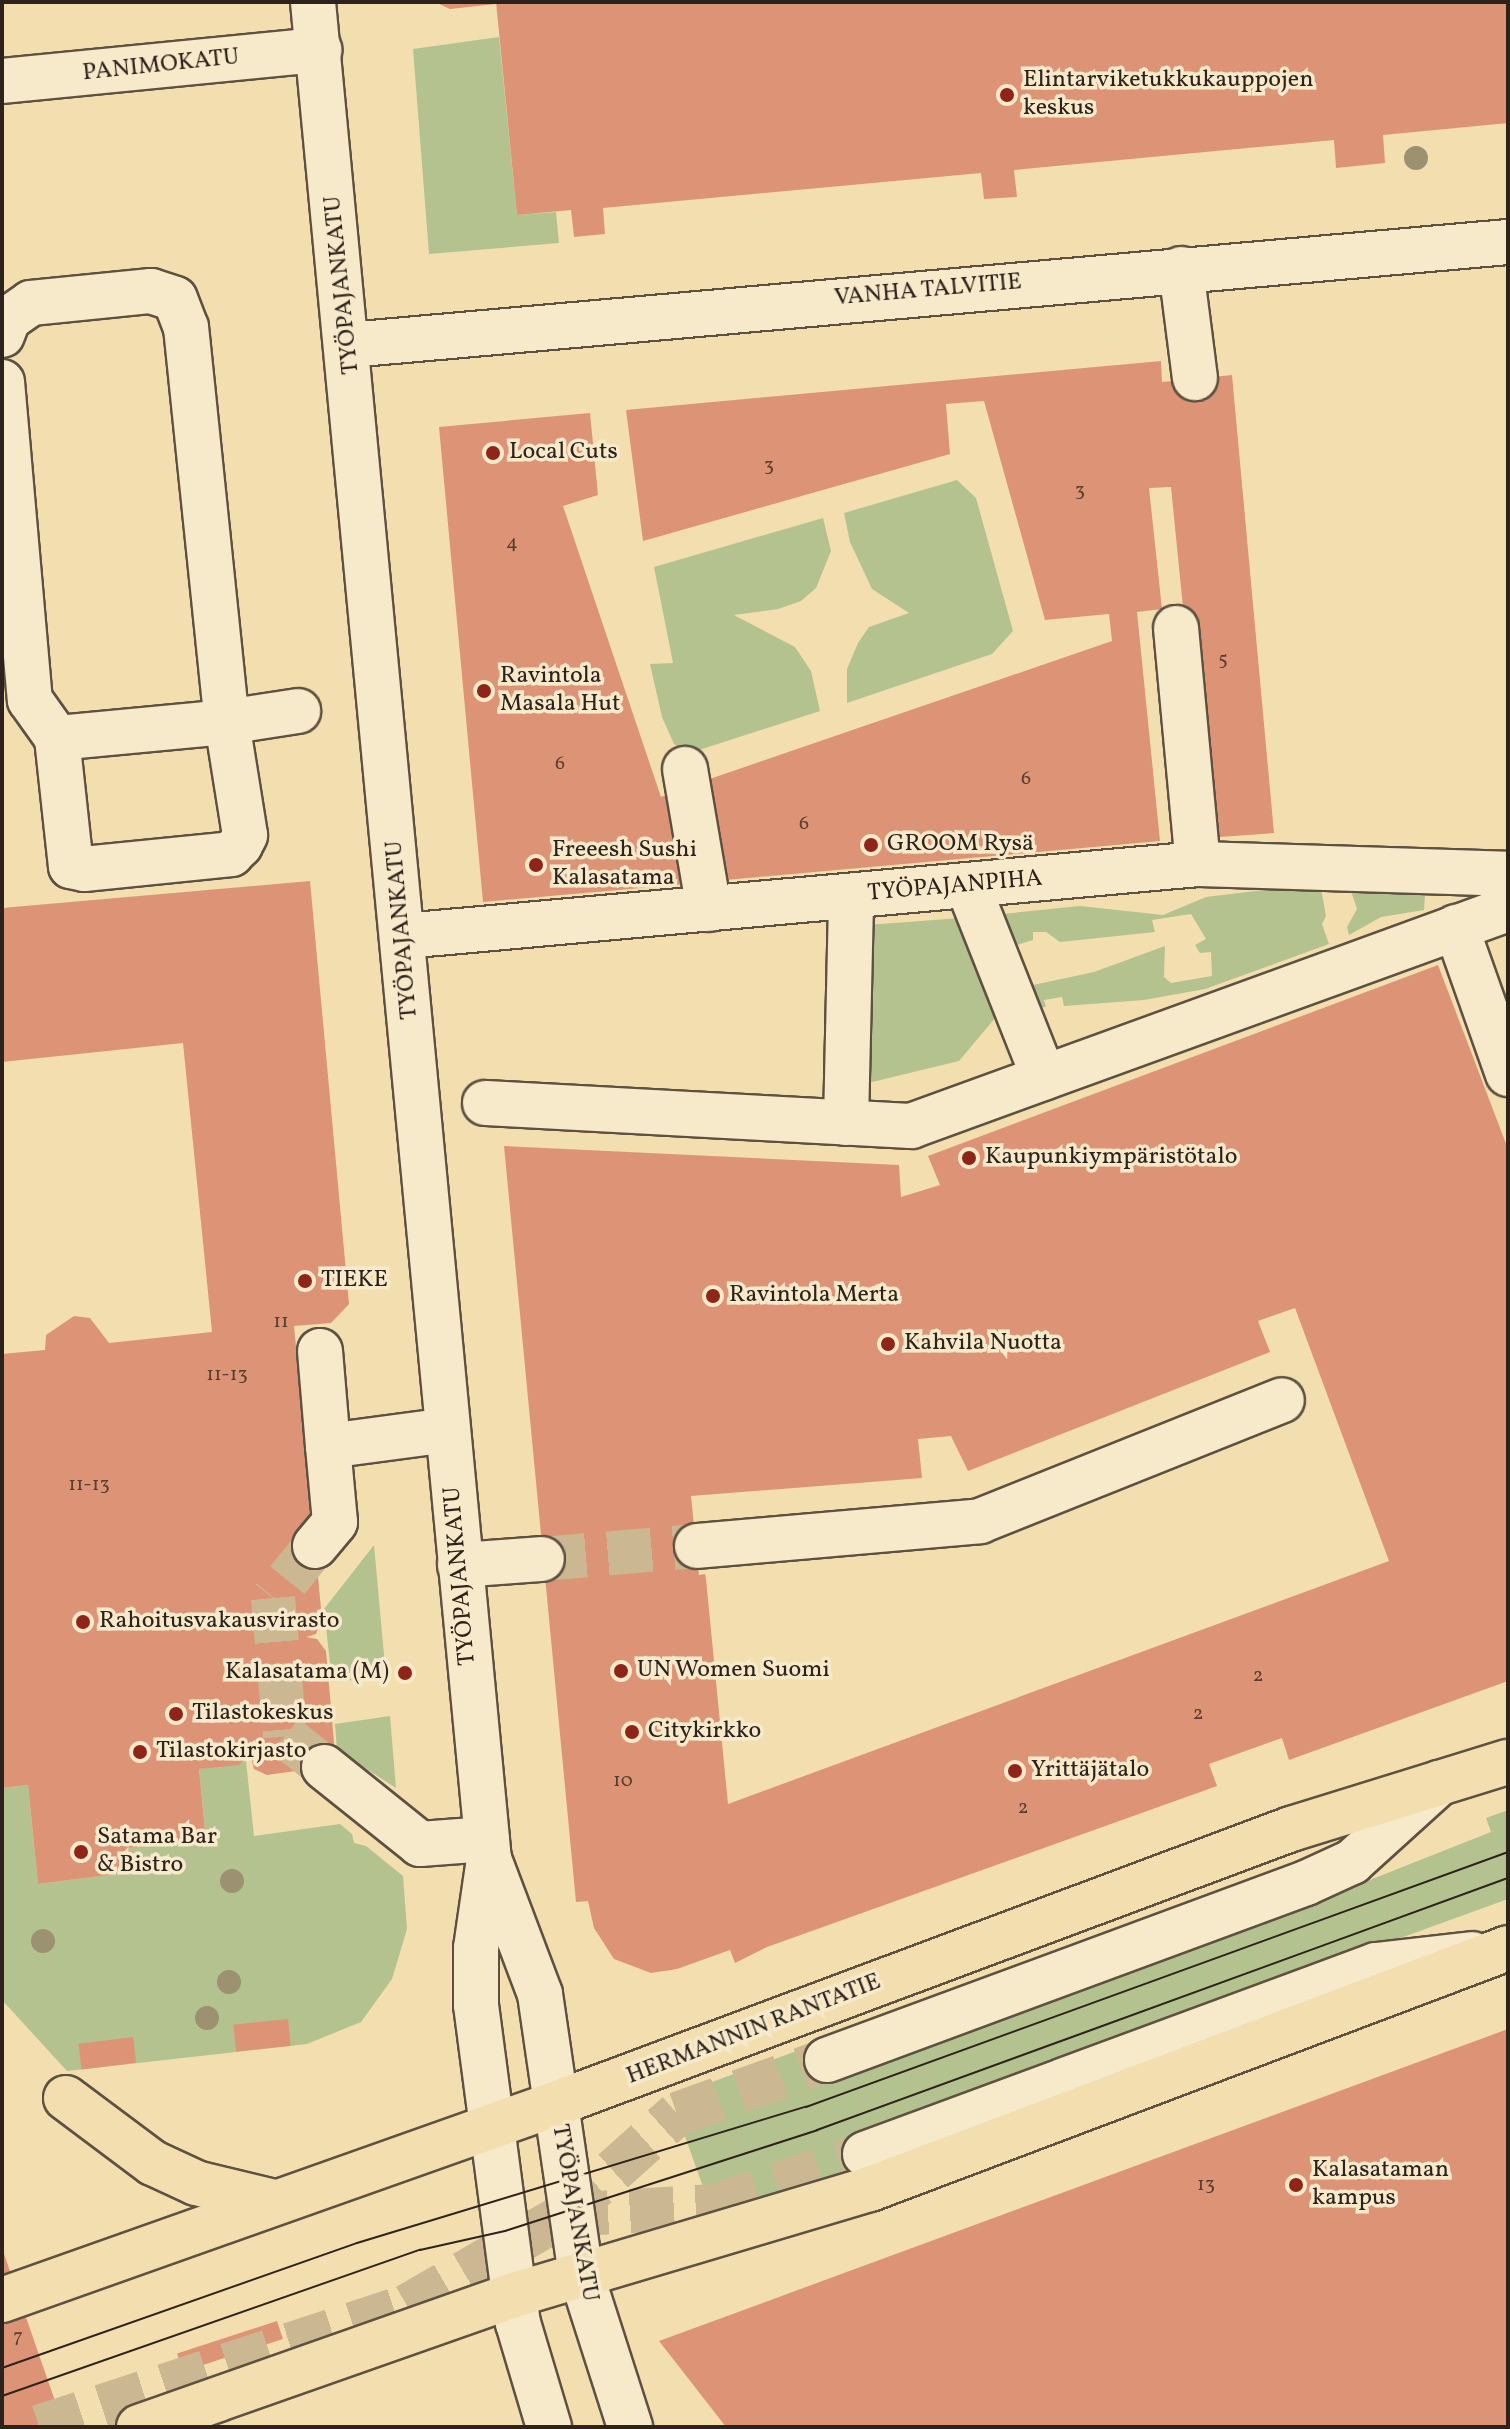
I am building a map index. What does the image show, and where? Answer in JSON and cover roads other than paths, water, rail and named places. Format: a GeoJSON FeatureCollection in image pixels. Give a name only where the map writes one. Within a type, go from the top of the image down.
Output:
{"type":"FeatureCollection","features":[{"type":"Feature","properties":{"kind":"main road","name":"HERMANNIN RANTATIE"},"geometry":{"type":"LineString","coordinates":[[2,2300],[555,2104],[1291,1829],[1508,1762]]}},
{"type":"Feature","properties":{"kind":"main road"},"geometry":{"type":"LineString","coordinates":[[139,2427],[514,2295],[870,2189],[1504,1950]]}},
{"type":"Feature","properties":{"kind":"main road"},"geometry":{"type":"LineString","coordinates":[[66,2098],[153,2163],[196,2183],[274,2202]]}},
{"type":"Feature","properties":{"kind":"street","name":"TYÖPAJANKATU"},"geometry":{"type":"LineString","coordinates":[[313,2],[349,345],[488,1849],[476,1962],[491,2127],[514,2295],[531,2376],[549,2427]]}},
{"type":"Feature","properties":{"kind":"street","name":"PANIMOKATU"},"geometry":{"type":"LineString","coordinates":[[2,81],[319,50]]}},
{"type":"Feature","properties":{"kind":"street","name":"VANHA TALVITIE"},"geometry":{"type":"LineString","coordinates":[[349,345],[1508,242]]}},
{"type":"Feature","properties":{"kind":"street"},"geometry":{"type":"LineString","coordinates":[[1181,269],[1195,378]]}},
{"type":"Feature","properties":{"kind":"street"},"geometry":{"type":"LineString","coordinates":[[2,335],[8,319],[31,303],[151,291],[175,299],[186,327],[227,722],[245,835],[231,854],[84,869],[71,866],[57,738],[30,700],[2,382]]}},
{"type":"Feature","properties":{"kind":"street"},"geometry":{"type":"LineString","coordinates":[[1176,628],[1198,864]]}},
{"type":"Feature","properties":{"kind":"street"},"geometry":{"type":"LineString","coordinates":[[57,738],[227,722],[298,711]]}},
{"type":"Feature","properties":{"kind":"street"},"geometry":{"type":"LineString","coordinates":[[685,769],[709,909]]}},
{"type":"Feature","properties":{"kind":"street","name":"TYÖPAJANPIHA"},"geometry":{"type":"LineString","coordinates":[[404,936],[1198,864],[1508,874]]}},
{"type":"Feature","properties":{"kind":"street"},"geometry":{"type":"LineString","coordinates":[[968,886],[1044,1078]]}},
{"type":"Feature","properties":{"kind":"street"},"geometry":{"type":"LineString","coordinates":[[846,1123],[851,896]]}},
{"type":"Feature","properties":{"kind":"street"},"geometry":{"type":"LineString","coordinates":[[485,1103],[911,1126],[1508,909]]}},
{"type":"Feature","properties":{"kind":"street"},"geometry":{"type":"LineString","coordinates":[[1456,927],[1508,1074]]}},
{"type":"Feature","properties":{"kind":"street"},"geometry":{"type":"LineString","coordinates":[[315,1546],[335,1522],[320,1351]]}},
{"type":"Feature","properties":{"kind":"street"},"geometry":{"type":"LineString","coordinates":[[697,1546],[980,1521],[1282,1400]]}},
{"type":"Feature","properties":{"kind":"street"},"geometry":{"type":"LineString","coordinates":[[328,1446],[448,1430]]}},
{"type":"Feature","properties":{"kind":"street"},"geometry":{"type":"LineString","coordinates":[[460,1565],[542,1559]]}},
{"type":"Feature","properties":{"kind":"street"},"geometry":{"type":"LineString","coordinates":[[324,1767],[420,1844],[488,1849]]}},
{"type":"Feature","properties":{"kind":"street"},"geometry":{"type":"LineString","coordinates":[[827,2060],[1318,1878],[1352,1862],[1439,1783]]}},
{"type":"Feature","properties":{"kind":"street","name":"TYÖPAJANKATU"},"geometry":{"type":"LineString","coordinates":[[488,1849],[540,1994],[581,2274],[630,2427]]}},
{"type":"Feature","properties":{"kind":"street"},"geometry":{"type":"LineString","coordinates":[[865,2154],[1376,1965],[1504,1950]]}},
{"type":"Feature","properties":{"kind":"tunnel"},"geometry":{"type":"LineString","coordinates":[[315,1546],[273,1598],[285,1736],[324,1767]]}},
{"type":"Feature","properties":{"kind":"tunnel"},"geometry":{"type":"LineString","coordinates":[[542,1559],[697,1546]]}},
{"type":"Feature","properties":{"kind":"tunnel"},"geometry":{"type":"LineString","coordinates":[[39,2427],[407,2306],[564,2215],[677,2114],[827,2060]]}},
{"type":"Feature","properties":{"kind":"tunnel"},"geometry":{"type":"LineString","coordinates":[[564,2215],[715,2206],[865,2154]]}},
{"type":"Feature","properties":{"kind":"tram line"},"geometry":{"type":"LineString","coordinates":[[2,2368],[357,2243],[806,2107],[1508,1852]]}},
{"type":"Feature","properties":{"kind":"tram line"},"geometry":{"type":"LineString","coordinates":[[2,2396],[420,2250],[505,2231],[817,2130],[1508,1878]]}},
{"type":"Feature","properties":{"kind":"place","name":"Elintarviketukkukauppojen keskus"},"geometry":{"type":"Point","coordinates":[1007,95]}},
{"type":"Feature","properties":{"kind":"place","name":"Local Cuts"},"geometry":{"type":"Point","coordinates":[493,453]}},
{"type":"Feature","properties":{"kind":"place","name":"Ravintola Masala Hut"},"geometry":{"type":"Point","coordinates":[484,691]}},
{"type":"Feature","properties":{"kind":"place","name":"GROOM Rysä"},"geometry":{"type":"Point","coordinates":[871,845]}},
{"type":"Feature","properties":{"kind":"place","name":"Freeesh Sushi Kalasatama"},"geometry":{"type":"Point","coordinates":[536,865]}},
{"type":"Feature","properties":{"kind":"place","name":"Kaupunkiympäristötalo"},"geometry":{"type":"Point","coordinates":[969,1158]}},
{"type":"Feature","properties":{"kind":"place","name":"TIEKE"},"geometry":{"type":"Point","coordinates":[305,1281]}},
{"type":"Feature","properties":{"kind":"place","name":"Ravintola Merta"},"geometry":{"type":"Point","coordinates":[713,1296]}},
{"type":"Feature","properties":{"kind":"place","name":"Kahvila Nuotta"},"geometry":{"type":"Point","coordinates":[888,1344]}},
{"type":"Feature","properties":{"kind":"place","name":"Rahoitusvakausvirasto"},"geometry":{"type":"Point","coordinates":[83,1622]}},
{"type":"Feature","properties":{"kind":"place","name":"UN Women Suomi"},"geometry":{"type":"Point","coordinates":[621,1671]}},
{"type":"Feature","properties":{"kind":"place","name":"Kalasatama (M)"},"geometry":{"type":"Point","coordinates":[405,1673]}},
{"type":"Feature","properties":{"kind":"place","name":"Tilastokeskus"},"geometry":{"type":"Point","coordinates":[176,1714]}},
{"type":"Feature","properties":{"kind":"place","name":"Citykirkko"},"geometry":{"type":"Point","coordinates":[632,1732]}},
{"type":"Feature","properties":{"kind":"place","name":"Tilastokirjasto"},"geometry":{"type":"Point","coordinates":[140,1752]}},
{"type":"Feature","properties":{"kind":"place","name":"Yrittäjätalo"},"geometry":{"type":"Point","coordinates":[1015,1771]}},
{"type":"Feature","properties":{"kind":"place","name":"Satama Bar & Bistro"},"geometry":{"type":"Point","coordinates":[81,1852]}},
{"type":"Feature","properties":{"kind":"place","name":"Kalasataman kampus"},"geometry":{"type":"Point","coordinates":[1296,2185]}}]}
